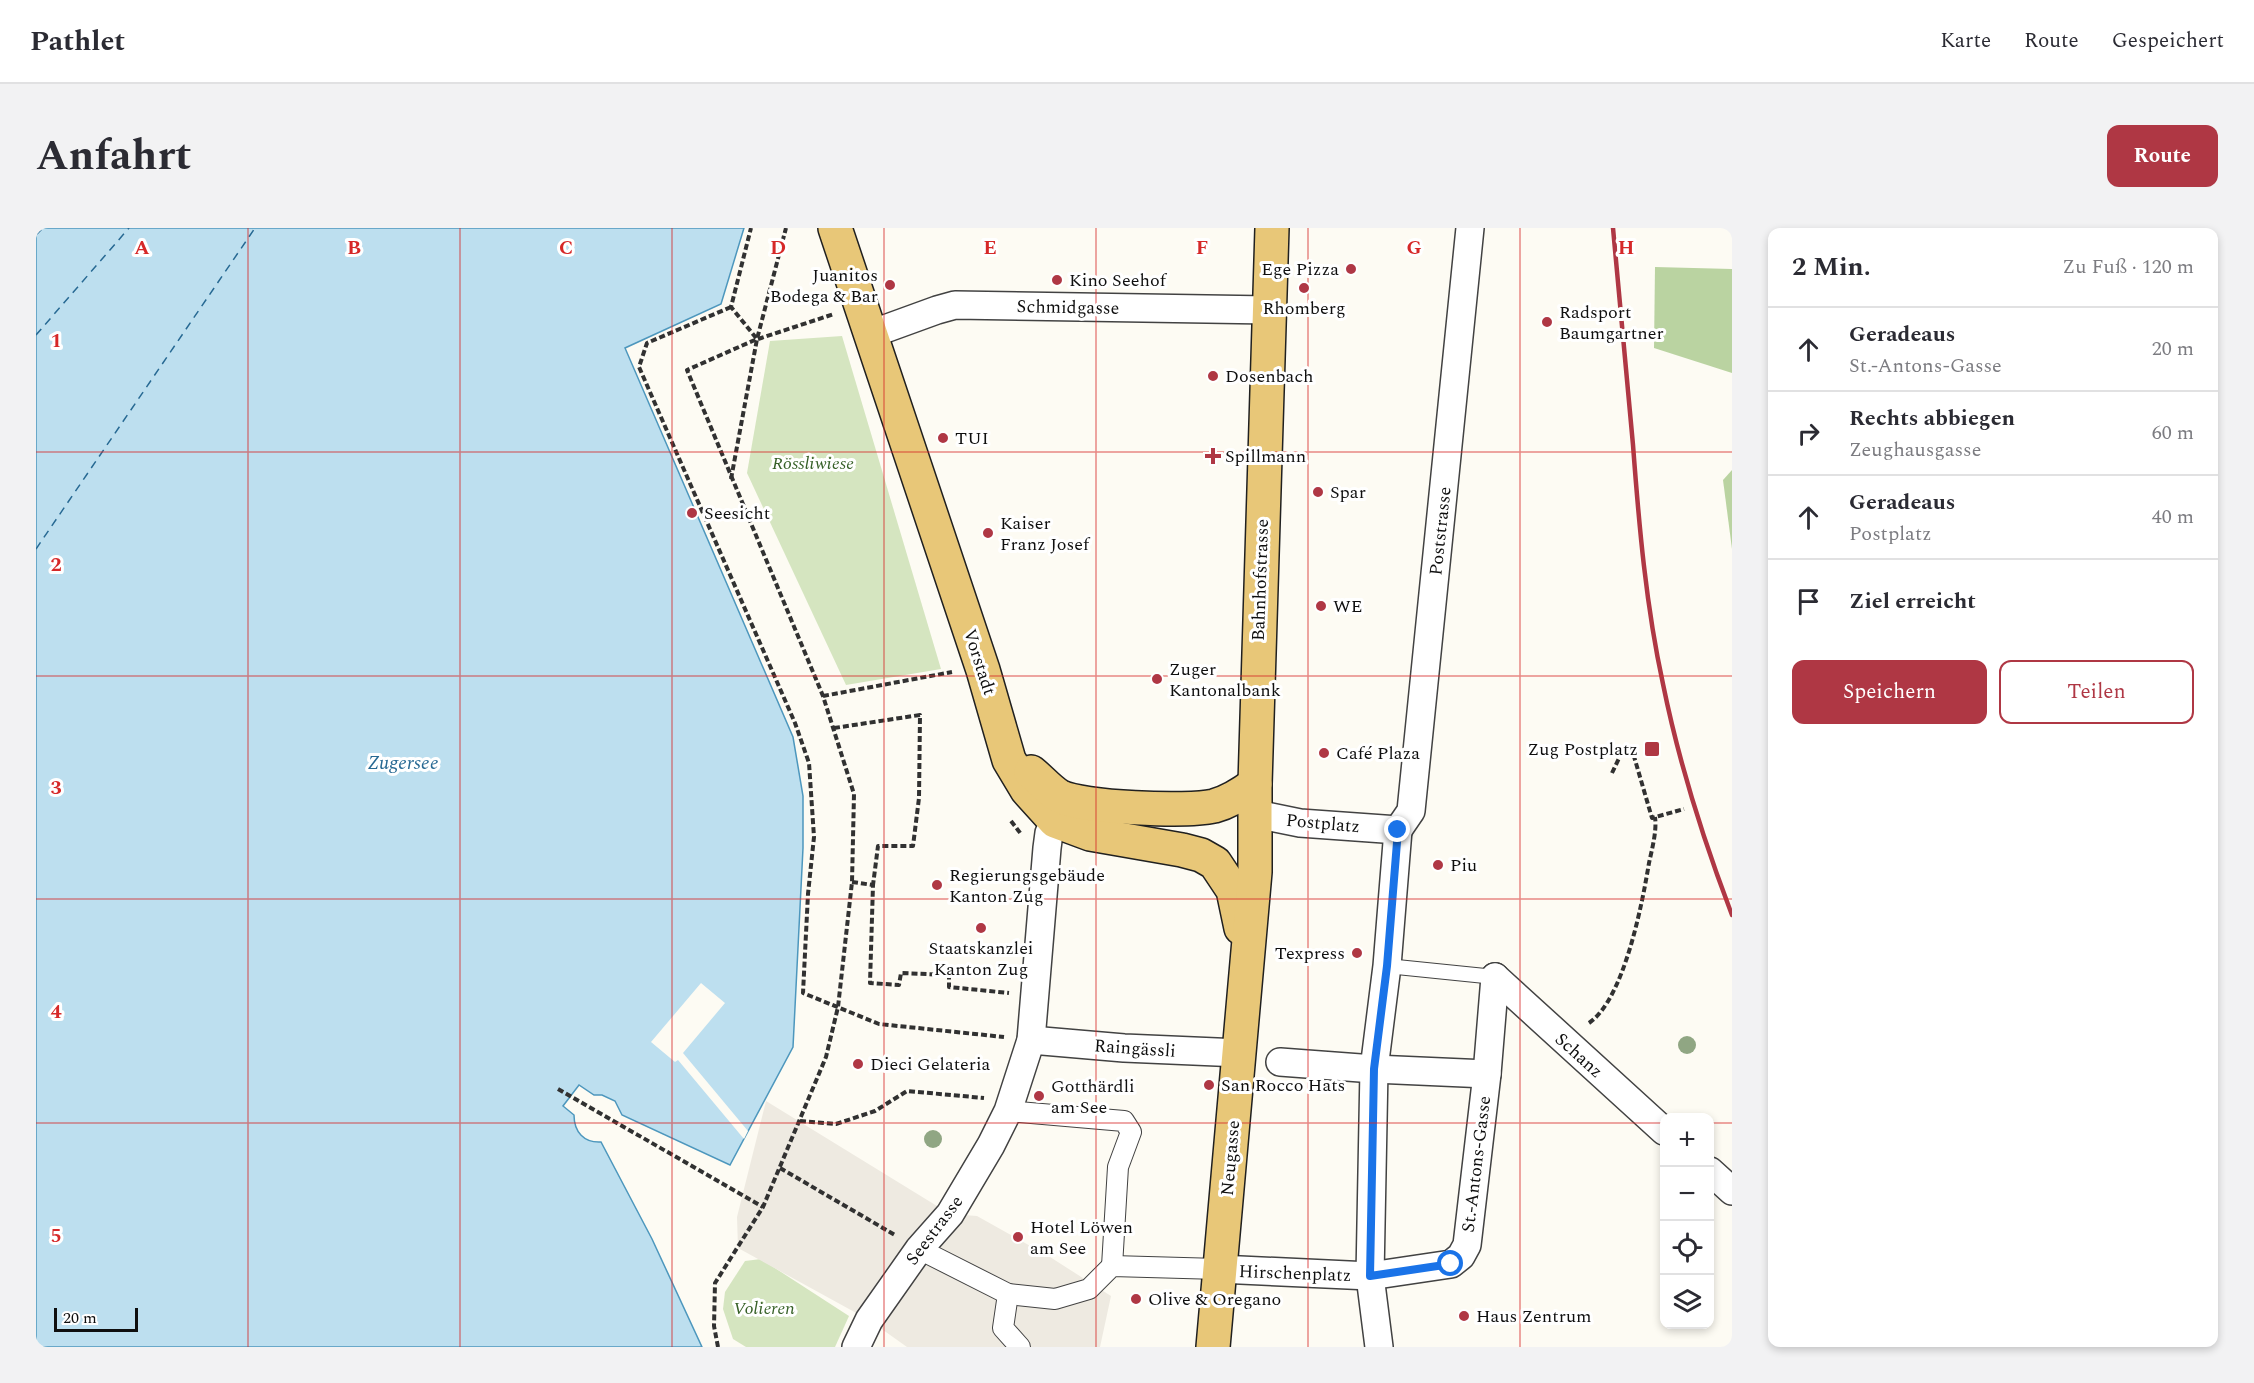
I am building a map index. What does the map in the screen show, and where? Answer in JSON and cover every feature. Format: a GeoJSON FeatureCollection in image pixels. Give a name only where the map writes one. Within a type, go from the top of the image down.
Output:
{"type":"FeatureCollection","features":[{"type":"Feature","properties":{"kind":"main road","name":"Vorstadt"},"geometry":{"type":"LineString","coordinates":[[835,228],[996,714],[1009,760],[1027,790],[1055,821],[1090,834],[1182,850],[1201,855],[1215,863],[1233,890],[1247,969]]}},
{"type":"Feature","properties":{"kind":"main road","name":"Bahnhofstrasse"},"geometry":{"type":"LineString","coordinates":[[1247,969],[1255,872],[1272,228]]}},
{"type":"Feature","properties":{"kind":"main road"},"geometry":{"type":"LineString","coordinates":[[996,714],[1029,770],[1059,796],[1088,803],[1124,807],[1193,808],[1216,806],[1240,795],[1256,799]]}},
{"type":"Feature","properties":{"kind":"main road","name":"Neugasse"},"geometry":{"type":"LineString","coordinates":[[1213,1347],[1247,969]]}},
{"type":"Feature","properties":{"kind":"street","name":"Poststrasse"},"geometry":{"type":"LineString","coordinates":[[1398,830],[1411,811],[1470,228]]}},
{"type":"Feature","properties":{"kind":"street","name":"Schmidgasse"},"geometry":{"type":"LineString","coordinates":[[871,334],[955,305],[1270,310]]}},
{"type":"Feature","properties":{"kind":"street","name":"Postplatz"},"geometry":{"type":"LineString","coordinates":[[1256,799],[1300,823],[1398,830]]}},
{"type":"Feature","properties":{"kind":"street","name":"Seestrasse"},"geometry":{"type":"LineString","coordinates":[[856,1347],[869,1320],[919,1249],[950,1214],[991,1145],[1010,1106],[1031,1040],[1047,848],[1049,833],[1055,821]]}},
{"type":"Feature","properties":{"kind":"street"},"geometry":{"type":"LineString","coordinates":[[1379,1347],[1370,1276],[1374,1069],[1387,966],[1398,830]]}},
{"type":"Feature","properties":{"kind":"street","name":"St.-Antons-Gasse"},"geometry":{"type":"LineString","coordinates":[[1370,1276],[1451,1264],[1461,1256],[1467,1245],[1487,1074],[1495,977]]}},
{"type":"Feature","properties":{"kind":"street","name":"Schanz"},"geometry":{"type":"LineString","coordinates":[[1495,977],[1660,1126]]}},
{"type":"Feature","properties":{"kind":"street","name":"Raingässli"},"geometry":{"type":"LineString","coordinates":[[1031,1040],[1124,1048],[1240,1053]]}},
{"type":"Feature","properties":{"kind":"street"},"geometry":{"type":"LineString","coordinates":[[1280,1062],[1487,1074]]}},
{"type":"Feature","properties":{"kind":"street"},"geometry":{"type":"LineString","coordinates":[[919,1249],[1008,1294],[1055,1299],[1089,1289],[1112,1266],[1118,1167],[1131,1132],[1124,1121],[1010,1106]]}},
{"type":"Feature","properties":{"kind":"street"},"geometry":{"type":"LineString","coordinates":[[1714,1175],[1732,1191]]}},
{"type":"Feature","properties":{"kind":"street"},"geometry":{"type":"LineString","coordinates":[[1112,1266],[1219,1269]]}},
{"type":"Feature","properties":{"kind":"street","name":"Hirschenplatz"},"geometry":{"type":"LineString","coordinates":[[1219,1269],[1370,1276]]}},
{"type":"Feature","properties":{"kind":"street"},"geometry":{"type":"LineString","coordinates":[[1008,1294],[1004,1328],[1020,1347]]}},
{"type":"Feature","properties":{"kind":"lane"},"geometry":{"type":"LineString","coordinates":[[1387,966],[1495,977]]}},
{"type":"Feature","properties":{"kind":"path"},"geometry":{"type":"LineString","coordinates":[[731,307],[751,228]]}},
{"type":"Feature","properties":{"kind":"path"},"geometry":{"type":"LineString","coordinates":[[731,480],[757,339],[786,228]]}},
{"type":"Feature","properties":{"kind":"path"},"geometry":{"type":"LineString","coordinates":[[731,307],[757,339]]}},
{"type":"Feature","properties":{"kind":"path"},"geometry":{"type":"LineString","coordinates":[[731,307],[647,343],[639,367],[795,723],[809,763],[814,837],[808,894],[803,993],[879,1024],[1031,1040]]}},
{"type":"Feature","properties":{"kind":"path"},"geometry":{"type":"LineString","coordinates":[[718,1347],[714,1326],[715,1283],[763,1207],[826,1057],[838,1007],[852,882],[854,794],[823,696],[687,370],[757,339],[845,310]]}},
{"type":"Feature","properties":{"kind":"path"},"geometry":{"type":"LineString","coordinates":[[823,696],[954,672]]}},
{"type":"Feature","properties":{"kind":"path"},"geometry":{"type":"LineString","coordinates":[[834,728],[920,715],[919,798],[913,846],[878,846],[873,885],[870,983],[899,985],[901,973],[949,975],[949,987],[1036,996]]}},
{"type":"Feature","properties":{"kind":"path"},"geometry":{"type":"LineString","coordinates":[[1612,773],[1622,752],[1633,753],[1652,818],[1684,809]]}},
{"type":"Feature","properties":{"kind":"path"},"geometry":{"type":"LineString","coordinates":[[1584,1019],[1589,1024],[1603,1007],[1623,968],[1646,883],[1655,817]]}},
{"type":"Feature","properties":{"kind":"path"},"geometry":{"type":"LineString","coordinates":[[852,882],[873,885]]}},
{"type":"Feature","properties":{"kind":"path"},"geometry":{"type":"LineString","coordinates":[[558,1089],[763,1207]]}},
{"type":"Feature","properties":{"kind":"path"},"geometry":{"type":"LineString","coordinates":[[800,1121],[836,1125],[875,1111],[907,1091],[1010,1106]]}},
{"type":"Feature","properties":{"kind":"path"},"geometry":{"type":"LineString","coordinates":[[780,1168],[919,1249]]}},
{"type":"Feature","properties":{"kind":"green space"},"geometry":{"type":"Polygon","coordinates":[[[1655,267],[1732,269],[1732,373],[1654,348],[1655,267]]]}},
{"type":"Feature","properties":{"kind":"green space","name":"Rössliwiese"},"geometry":{"type":"Polygon","coordinates":[[[842,336],[941,669],[846,685],[747,473],[770,341],[842,336]]]}},
{"type":"Feature","properties":{"kind":"green space"},"geometry":{"type":"Polygon","coordinates":[[[1732,470],[1732,549],[1723,480],[1732,470]]]}},
{"type":"Feature","properties":{"kind":"green space","name":"Volieren"},"geometry":{"type":"Polygon","coordinates":[[[761,1259],[849,1316],[835,1347],[746,1347],[733,1339],[723,1309],[725,1292],[745,1261],[761,1259]]]}},
{"type":"Feature","properties":{"kind":"shaded area"},"geometry":{"type":"Polygon","coordinates":[[[766,1101],[950,1214],[977,1216],[1050,1257],[1111,1296],[1100,1347],[907,1347],[869,1320],[738,1248],[737,1217],[766,1101]]]}},
{"type":"Feature","properties":{"kind":"water","name":"Zugersee"},"geometry":{"type":"Polygon","coordinates":[[[36,228],[744,228],[721,304],[625,348],[793,737],[803,796],[803,848],[793,1047],[730,1165],[622,1115],[615,1101],[602,1095],[594,1095],[579,1085],[563,1106],[574,1115],[576,1127],[581,1135],[590,1141],[601,1142],[652,1239],[702,1347],[36,1347],[36,228]]]}},
{"type":"Feature","properties":{"kind":"pier"},"geometry":{"type":"Polygon","coordinates":[[[701,983],[725,1003],[683,1053],[748,1131],[744,1139],[678,1060],[675,1062],[651,1042],[701,983]]]}},
{"type":"Feature","properties":{"kind":"ferry route"},"geometry":{"type":"LineString","coordinates":[[36,235],[43,228]]}},
{"type":"Feature","properties":{"kind":"ferry route"},"geometry":{"type":"LineString","coordinates":[[36,335],[129,228]]}},
{"type":"Feature","properties":{"kind":"ferry route"},"geometry":{"type":"LineString","coordinates":[[36,549],[255,228]]}},
{"type":"Feature","properties":{"kind":"railway"},"geometry":{"type":"LineString","coordinates":[[1613,228],[1641,535],[1657,655],[1684,772],[1732,915]]}},
{"type":"Feature","properties":{"kind":"place","name":"Ege Pizza"},"geometry":{"type":"Point","coordinates":[1351,269]}},
{"type":"Feature","properties":{"kind":"place","name":"Kino Seehof"},"geometry":{"type":"Point","coordinates":[1057,280]}},
{"type":"Feature","properties":{"kind":"place","name":"Juanitos Bodega & Bar"},"geometry":{"type":"Point","coordinates":[890,285]}},
{"type":"Feature","properties":{"kind":"place","name":"Rhomberg"},"geometry":{"type":"Point","coordinates":[1304,288]}},
{"type":"Feature","properties":{"kind":"place","name":"Radsport Baumgartner"},"geometry":{"type":"Point","coordinates":[1547,322]}},
{"type":"Feature","properties":{"kind":"place","name":"Dosenbach"},"geometry":{"type":"Point","coordinates":[1213,376]}},
{"type":"Feature","properties":{"kind":"place","name":"TUI"},"geometry":{"type":"Point","coordinates":[943,438]}},
{"type":"Feature","properties":{"kind":"place","name":"Spillmann"},"geometry":{"type":"Point","coordinates":[1213,456]}},
{"type":"Feature","properties":{"kind":"place","name":"Spar"},"geometry":{"type":"Point","coordinates":[1318,492]}},
{"type":"Feature","properties":{"kind":"place","name":"Seesicht"},"geometry":{"type":"Point","coordinates":[692,513]}},
{"type":"Feature","properties":{"kind":"place","name":"Kaiser Franz Josef"},"geometry":{"type":"Point","coordinates":[988,533]}},
{"type":"Feature","properties":{"kind":"place","name":"WE"},"geometry":{"type":"Point","coordinates":[1321,606]}},
{"type":"Feature","properties":{"kind":"place","name":"Zuger Kantonalbank"},"geometry":{"type":"Point","coordinates":[1157,679]}},
{"type":"Feature","properties":{"kind":"place","name":"Zug Postplatz"},"geometry":{"type":"Point","coordinates":[1652,749]}},
{"type":"Feature","properties":{"kind":"place","name":"Café Plaza"},"geometry":{"type":"Point","coordinates":[1324,753]}},
{"type":"Feature","properties":{"kind":"place","name":"Piu"},"geometry":{"type":"Point","coordinates":[1438,865]}},
{"type":"Feature","properties":{"kind":"place","name":"Regierungsgebäude Kanton Zug"},"geometry":{"type":"Point","coordinates":[937,885]}},
{"type":"Feature","properties":{"kind":"place","name":"Staatskanzlei Kanton Zug"},"geometry":{"type":"Point","coordinates":[981,928]}},
{"type":"Feature","properties":{"kind":"place","name":"Texpress"},"geometry":{"type":"Point","coordinates":[1357,953]}},
{"type":"Feature","properties":{"kind":"place","name":"Dieci Gelateria"},"geometry":{"type":"Point","coordinates":[858,1064]}},
{"type":"Feature","properties":{"kind":"place","name":"San Rocco Hats"},"geometry":{"type":"Point","coordinates":[1209,1085]}},
{"type":"Feature","properties":{"kind":"place","name":"Gotthärdli am See"},"geometry":{"type":"Point","coordinates":[1039,1096]}},
{"type":"Feature","properties":{"kind":"place","name":"Hotel Löwen am See"},"geometry":{"type":"Point","coordinates":[1018,1237]}},
{"type":"Feature","properties":{"kind":"place","name":"Olive & Oregano"},"geometry":{"type":"Point","coordinates":[1136,1299]}},
{"type":"Feature","properties":{"kind":"place","name":"Haus Zentrum"},"geometry":{"type":"Point","coordinates":[1464,1316]}},
{"type":"Feature","properties":{"kind":"route"},"geometry":{"type":"LineString","coordinates":[[1398,830],[1387,966],[1374,1069],[1370,1276],[1451,1264]]}}]}
